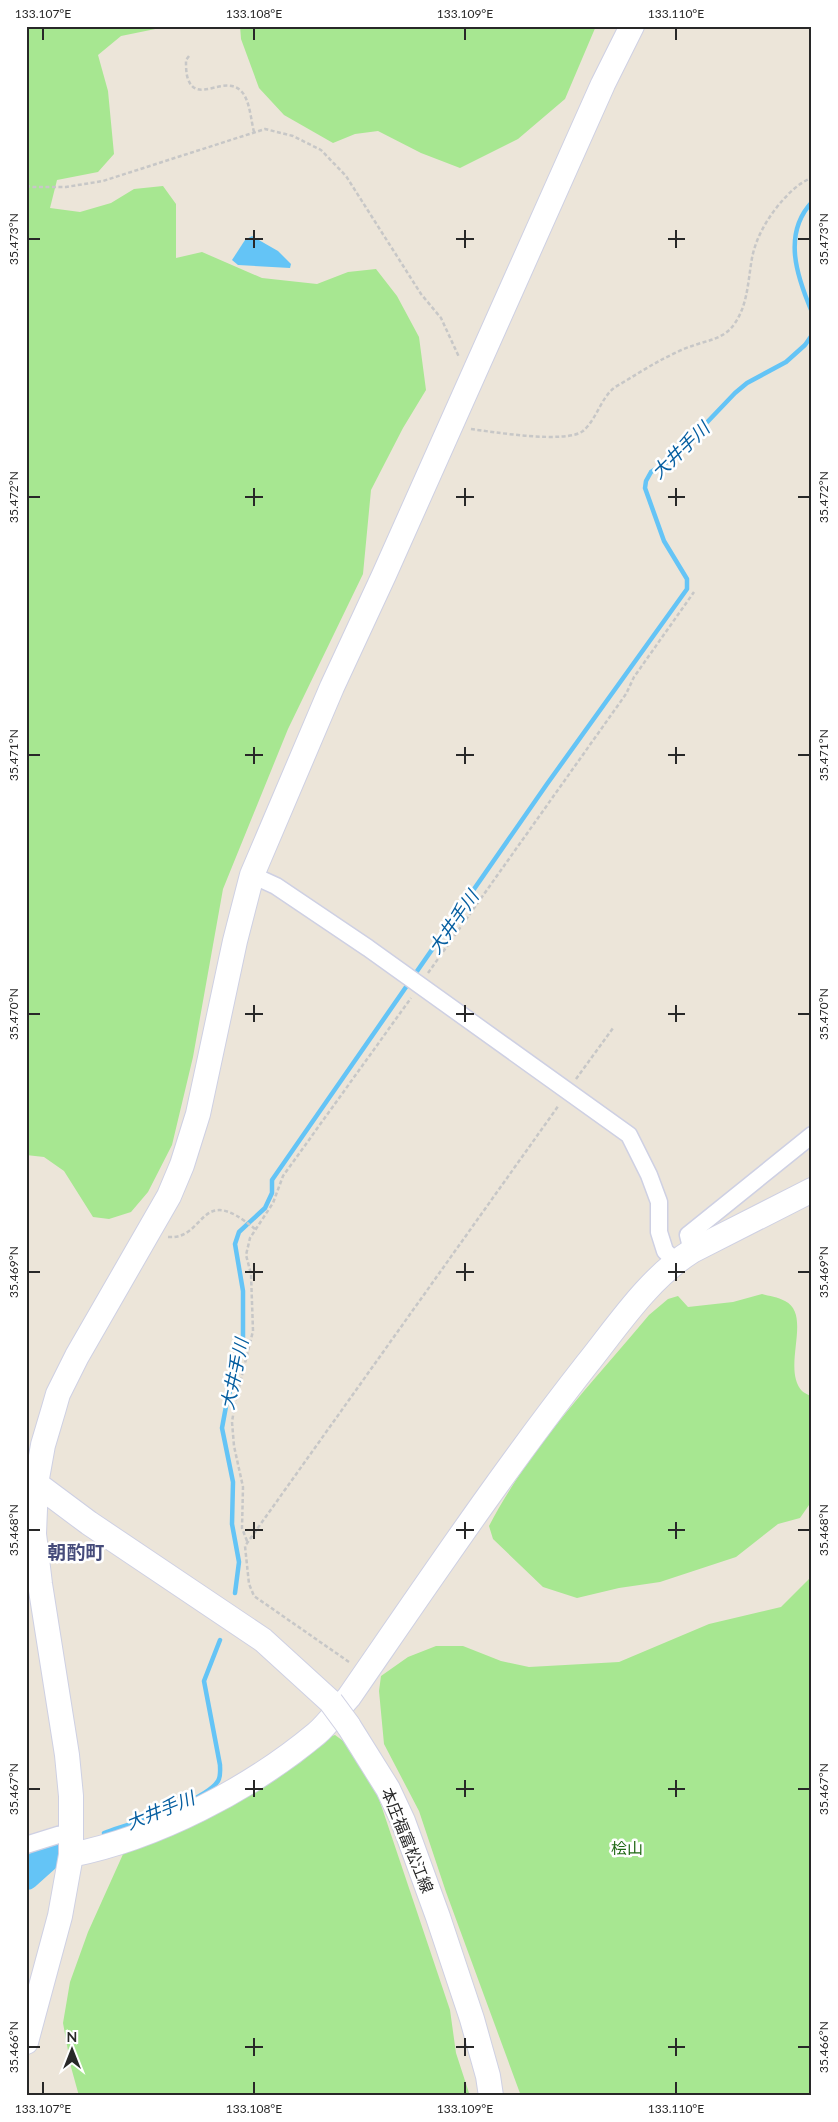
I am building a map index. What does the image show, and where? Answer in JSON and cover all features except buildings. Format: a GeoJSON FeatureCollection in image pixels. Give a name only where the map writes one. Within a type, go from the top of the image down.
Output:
{"type":"FeatureCollection","features":[{"type":"Feature","properties":{"kind":"street"},"geometry":{"type":"LineString","coordinates":[[26,2042],[60,1916],[71,1844],[71,1796],[67,1756],[41,1593],[34,1534],[31,1480],[58,1394],[77,1356],[169,1196],[190,1143],[235,941],[252,875],[332,687],[384,575],[603,84],[632,26]]}},
{"type":"Feature","properties":{"kind":"street"},"geometry":{"type":"LineString","coordinates":[[252,875],[276,886],[368,948],[414,982],[570,1088],[629,1135],[649,1175],[659,1202],[659,1232],[665,1250],[684,1256]]}},
{"type":"Feature","properties":{"kind":"street"},"geometry":{"type":"LineString","coordinates":[[684,1256],[688,1235],[812,1134]]}},
{"type":"Feature","properties":{"kind":"street"},"geometry":{"type":"LineString","coordinates":[[26,1845],[58,1834],[71,1844],[99,1850],[186,1816],[250,1782],[317,1733],[349,1697],[532,1434],[641,1296],[684,1256],[812,1190]]}},
{"type":"Feature","properties":{"kind":"street","name":"本庄福富松江線"},"geometry":{"type":"LineString","coordinates":[[31,1480],[89,1522],[263,1640],[331,1702],[388,1788],[403,1821],[472,2019],[492,2096]]}},
{"type":"Feature","properties":{"kind":"path"},"geometry":{"type":"LineString","coordinates":[[189,56],[186,60],[188,80],[193,88],[207,90],[226,84],[237,88],[243,93],[254,132]]}},
{"type":"Feature","properties":{"kind":"path"},"geometry":{"type":"LineString","coordinates":[[26,186],[66,187],[103,181],[265,129],[293,136],[321,150],[346,176],[421,294],[441,318],[464,366],[474,372]]}},
{"type":"Feature","properties":{"kind":"path"},"geometry":{"type":"LineString","coordinates":[[450,426],[525,436],[578,433],[589,423],[609,392],[615,387],[659,362],[692,346],[713,341],[722,335],[734,325],[738,317],[750,282],[755,246],[774,209],[788,193],[805,180],[812,178]]}},
{"type":"Feature","properties":{"kind":"path"},"geometry":{"type":"LineString","coordinates":[[247,1541],[242,1528],[243,1487],[234,1446],[232,1422],[253,1331],[251,1274],[246,1255],[250,1238],[273,1203],[282,1176],[414,982],[626,694],[634,677],[694,592]]}},
{"type":"Feature","properties":{"kind":"path"},"geometry":{"type":"LineString","coordinates":[[365,1673],[254,1596],[248,1584],[245,1554],[247,1541],[614,1028]]}},
{"type":"Feature","properties":{"kind":"path"},"geometry":{"type":"LineString","coordinates":[[164,1236],[174,1237],[189,1231],[210,1211],[228,1212],[242,1218],[255,1229]]}},
{"type":"Feature","properties":{"kind":"green space"},"geometry":{"type":"Polygon","coordinates":[[[26,26],[170,26],[121,36],[98,55],[108,91],[114,154],[98,172],[57,180],[50,208],[80,212],[111,203],[134,189],[163,186],[176,204],[176,258],[202,252],[262,278],[317,284],[348,272],[376,269],[397,296],[419,337],[426,390],[403,428],[371,490],[363,574],[288,729],[223,889],[193,1057],[172,1145],[148,1192],[131,1212],[109,1219],[93,1217],[64,1171],[44,1157],[26,1155],[26,26]]]}},
{"type":"Feature","properties":{"kind":"green space"},"geometry":{"type":"Polygon","coordinates":[[[240,26],[596,26],[565,99],[518,139],[460,168],[421,153],[378,131],[355,134],[333,143],[284,115],[259,88],[241,39],[240,26]]]}},
{"type":"Feature","properties":{"kind":"green space"},"geometry":{"type":"Polygon","coordinates":[[[762,1294],[785,1301],[793,1308],[797,1318],[794,1369],[796,1381],[802,1391],[812,1397],[812,1497],[800,1518],[778,1524],[736,1557],[660,1582],[619,1588],[577,1598],[543,1587],[493,1539],[489,1526],[523,1469],[543,1442],[649,1315],[668,1299],[678,1296],[688,1307],[733,1302],[762,1294]]]}},
{"type":"Feature","properties":{"kind":"green space","name":"桧山"},"geometry":{"type":"Polygon","coordinates":[[[812,1576],[812,2096],[521,2096],[446,1892],[419,1811],[384,1744],[379,1691],[381,1676],[408,1657],[436,1646],[463,1646],[501,1661],[529,1667],[619,1662],[709,1624],[781,1607],[812,1576]]]}},
{"type":"Feature","properties":{"kind":"green space"},"geometry":{"type":"Polygon","coordinates":[[[335,1735],[346,1743],[374,1784],[450,2010],[456,2053],[470,2096],[79,2096],[71,2067],[63,2023],[70,1982],[88,1932],[124,1852],[317,1741],[335,1735]]]}},
{"type":"Feature","properties":{"kind":"water"},"geometry":{"type":"Polygon","coordinates":[[[252,236],[278,251],[291,264],[290,268],[238,265],[232,260],[245,240],[252,236]]]}},
{"type":"Feature","properties":{"kind":"waterway","name":"大井手川"},"geometry":{"type":"LineString","coordinates":[[812,202],[803,214],[797,228],[795,242],[797,270],[812,312]]}},
{"type":"Feature","properties":{"kind":"waterway","name":"大井手川"},"geometry":{"type":"LineString","coordinates":[[235,1593],[239,1562],[232,1524],[233,1482],[222,1428],[227,1401],[243,1348],[243,1291],[235,1244],[239,1232],[265,1208],[272,1193],[272,1180],[547,784],[687,589],[687,579],[664,541],[645,488],[646,481],[651,472],[672,459],[735,393],[747,383],[786,362],[805,345],[812,335]]}},
{"type":"Feature","properties":{"kind":"waterway","name":"大井手川"},"geometry":{"type":"LineString","coordinates":[[104,1833],[183,1804],[198,1797],[218,1781],[220,1765],[204,1681],[220,1640]]}},
{"type":"Feature","properties":{"kind":"waterway","name":"大井手川"},"geometry":{"type":"LineString","coordinates":[[26,1876],[55,1850]]}},
{"type":"Feature","properties":{"kind":"district","name":"朝酌町"},"geometry":{"type":"Point","coordinates":[76,1551]}}]}
